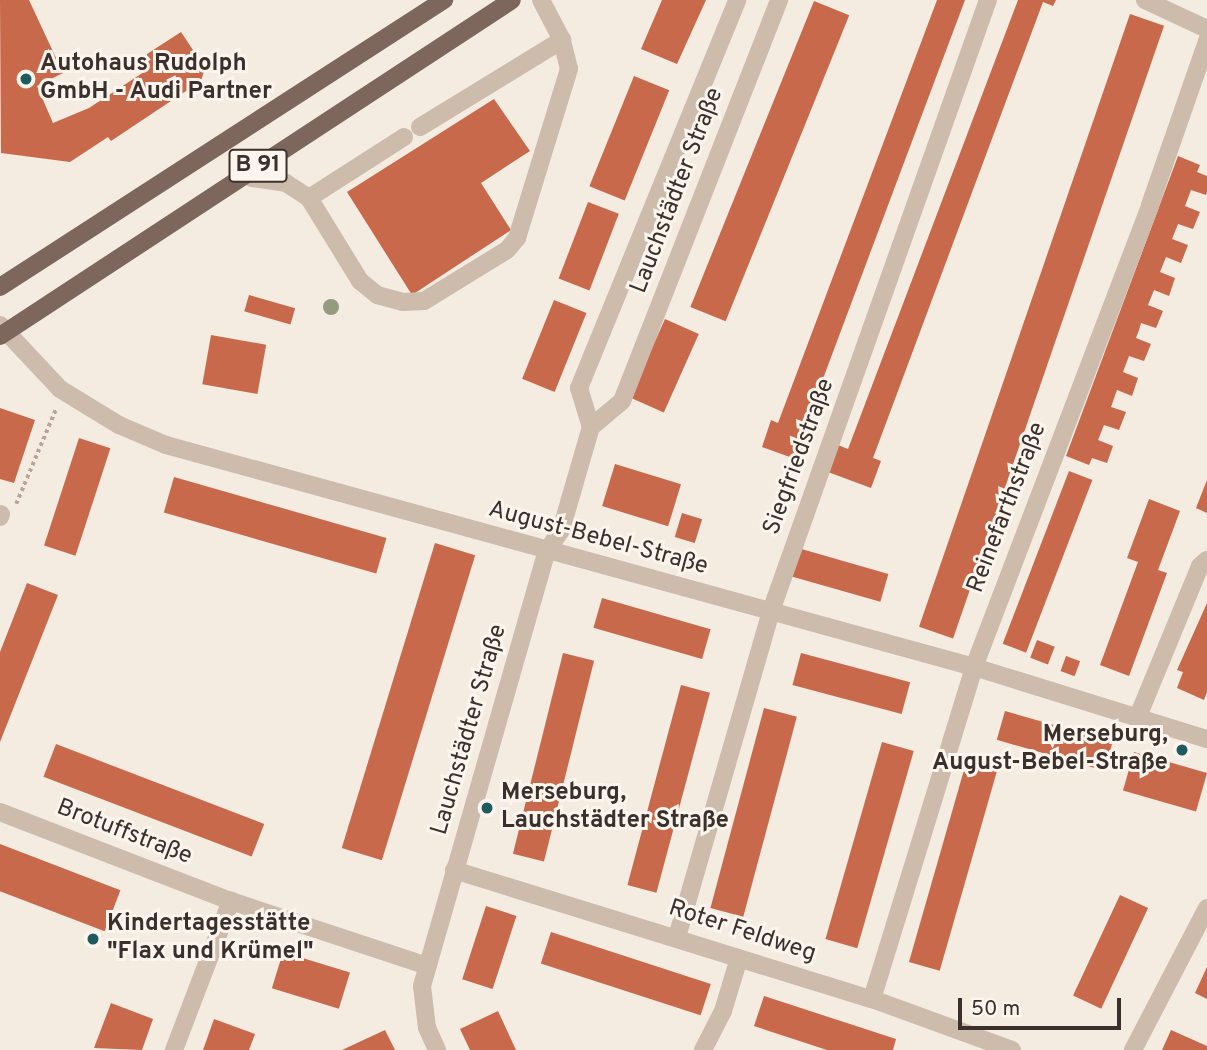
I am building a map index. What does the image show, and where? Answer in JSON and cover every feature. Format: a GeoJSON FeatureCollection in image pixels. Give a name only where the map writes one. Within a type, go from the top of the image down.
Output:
{"type":"FeatureCollection","features":[{"type":"Feature","properties":{"kind":"main road","name":"B 91"},"geometry":{"type":"LineString","coordinates":[[0,287],[444,0]]}},
{"type":"Feature","properties":{"kind":"main road","name":"B 91"},"geometry":{"type":"LineString","coordinates":[[2,331],[512,0]]}},
{"type":"Feature","properties":{"kind":"street"},"geometry":{"type":"LineString","coordinates":[[248,173],[252,178],[286,183],[309,198],[360,281],[377,295],[404,302],[424,301],[507,250],[517,238],[569,69],[562,40],[541,0]]}},
{"type":"Feature","properties":{"kind":"street","name":"Lauchstädter Straße"},"geometry":{"type":"LineString","coordinates":[[592,427],[579,388],[737,0]]}},
{"type":"Feature","properties":{"kind":"street","name":"Lauchstädter Straße"},"geometry":{"type":"LineString","coordinates":[[437,1050],[421,1002],[428,966],[547,551],[561,530],[592,427],[622,401],[779,0]]}},
{"type":"Feature","properties":{"kind":"street","name":"Siegfriedstraße"},"geometry":{"type":"LineString","coordinates":[[677,937],[771,611],[988,0]]}},
{"type":"Feature","properties":{"kind":"street"},"geometry":{"type":"LineString","coordinates":[[1145,0],[1207,29]]}},
{"type":"Feature","properties":{"kind":"street"},"geometry":{"type":"LineString","coordinates":[[420,127],[562,40]]}},
{"type":"Feature","properties":{"kind":"street","name":"Reinefarthstraße"},"geometry":{"type":"LineString","coordinates":[[872,999],[974,667],[1150,205],[1207,41]]}},
{"type":"Feature","properties":{"kind":"street"},"geometry":{"type":"LineString","coordinates":[[309,198],[404,137]]}},
{"type":"Feature","properties":{"kind":"street","name":"August-Bebel-Straße"},"geometry":{"type":"LineString","coordinates":[[2,331],[66,392],[119,425],[179,449],[974,667],[1139,715],[1207,739]]}},
{"type":"Feature","properties":{"kind":"street"},"geometry":{"type":"LineString","coordinates":[[1139,715],[1200,566],[1207,560]]}},
{"type":"Feature","properties":{"kind":"street","name":"Brotuffstraße"},"geometry":{"type":"LineString","coordinates":[[0,811],[231,901],[428,966]]}},
{"type":"Feature","properties":{"kind":"street","name":"Roter Feldweg"},"geometry":{"type":"LineString","coordinates":[[454,870],[872,999],[1012,1050]]}},
{"type":"Feature","properties":{"kind":"street"},"geometry":{"type":"LineString","coordinates":[[174,1050],[231,901]]}},
{"type":"Feature","properties":{"kind":"street"},"geometry":{"type":"LineString","coordinates":[[1133,1050],[1207,908]]}},
{"type":"Feature","properties":{"kind":"street"},"geometry":{"type":"LineString","coordinates":[[703,1050],[723,1011],[739,958]]}},
{"type":"Feature","properties":{"kind":"path"},"geometry":{"type":"LineString","coordinates":[[1,516],[19,502],[66,392]]}},
{"type":"Feature","properties":{"kind":"building"},"geometry":{"type":"Polygon","coordinates":[[[0,0],[29,0],[63,73],[37,86],[53,123],[89,108],[147,70],[147,54],[181,32],[205,68],[201,81],[111,141],[108,137],[70,162],[1,153],[0,0]]]}},
{"type":"Feature","properties":{"kind":"building"},"geometry":{"type":"Polygon","coordinates":[[[662,0],[706,0],[677,64],[641,49],[662,0]]]}},
{"type":"Feature","properties":{"kind":"building"},"geometry":{"type":"Polygon","coordinates":[[[937,0],[965,0],[803,432],[811,435],[801,461],[762,447],[771,420],[778,423],[937,0]]]}},
{"type":"Feature","properties":{"kind":"building"},"geometry":{"type":"Polygon","coordinates":[[[1018,0],[1056,0],[1053,6],[1043,2],[873,458],[881,461],[871,488],[828,472],[838,445],[848,449],[1018,0]]]}},
{"type":"Feature","properties":{"kind":"building"},"geometry":{"type":"Polygon","coordinates":[[[814,1],[849,15],[726,321],[690,307],[814,1]]]}},
{"type":"Feature","properties":{"kind":"building"},"geometry":{"type":"Polygon","coordinates":[[[1130,14],[1164,26],[953,638],[919,627],[1130,14]]]}},
{"type":"Feature","properties":{"kind":"building"},"geometry":{"type":"Polygon","coordinates":[[[634,76],[669,90],[625,201],[589,186],[634,76]]]}},
{"type":"Feature","properties":{"kind":"building"},"geometry":{"type":"Polygon","coordinates":[[[494,99],[530,151],[481,183],[511,230],[412,295],[347,192],[494,99]]]}},
{"type":"Feature","properties":{"kind":"building"},"geometry":{"type":"Polygon","coordinates":[[[1178,156],[1200,165],[1197,172],[1207,176],[1207,192],[1206,195],[1191,190],[1185,206],[1200,212],[1193,229],[1178,224],[1172,239],[1188,245],[1181,263],[1166,257],[1160,272],[1175,278],[1169,296],[1154,290],[1148,305],[1163,311],[1156,328],[1141,323],[1136,338],[1151,344],[1144,361],[1129,356],[1123,372],[1138,378],[1132,396],[1117,390],[1111,407],[1126,412],[1119,430],[1104,425],[1098,440],[1113,446],[1107,463],[1092,458],[1089,465],[1066,456],[1178,156]]]}},
{"type":"Feature","properties":{"kind":"building"},"geometry":{"type":"Polygon","coordinates":[[[588,202],[619,214],[589,290],[559,279],[588,202]]]}},
{"type":"Feature","properties":{"kind":"building"},"geometry":{"type":"Polygon","coordinates":[[[249,295],[295,308],[290,325],[244,311],[249,295]]]}},
{"type":"Feature","properties":{"kind":"building"},"geometry":{"type":"Polygon","coordinates":[[[554,300],[586,313],[555,392],[522,379],[554,300]]]}},
{"type":"Feature","properties":{"kind":"building"},"geometry":{"type":"Polygon","coordinates":[[[665,319],[699,334],[664,413],[630,398],[665,319]]]}},
{"type":"Feature","properties":{"kind":"building"},"geometry":{"type":"Polygon","coordinates":[[[211,335],[266,345],[257,394],[202,384],[211,335]]]}},
{"type":"Feature","properties":{"kind":"building"},"geometry":{"type":"Polygon","coordinates":[[[0,408],[35,420],[14,483],[0,479],[0,408]]]}},
{"type":"Feature","properties":{"kind":"building"},"geometry":{"type":"Polygon","coordinates":[[[79,438],[110,448],[75,556],[44,545],[79,438]]]}},
{"type":"Feature","properties":{"kind":"building"},"geometry":{"type":"Polygon","coordinates":[[[615,464],[681,484],[668,526],[602,506],[615,464]]]}},
{"type":"Feature","properties":{"kind":"building"},"geometry":{"type":"Polygon","coordinates":[[[1069,471],[1092,480],[1026,653],[1003,644],[1069,471]]]}},
{"type":"Feature","properties":{"kind":"building"},"geometry":{"type":"Polygon","coordinates":[[[174,477],[386,538],[376,573],[164,513],[174,477]]]}},
{"type":"Feature","properties":{"kind":"building"},"geometry":{"type":"Polygon","coordinates":[[[1207,480],[1207,513],[1196,508],[1207,480]]]}},
{"type":"Feature","properties":{"kind":"building"},"geometry":{"type":"Polygon","coordinates":[[[1149,499],[1180,511],[1158,570],[1167,573],[1129,676],[1100,665],[1138,562],[1127,558],[1149,499]]]}},
{"type":"Feature","properties":{"kind":"building"},"geometry":{"type":"Polygon","coordinates":[[[682,513],[702,519],[695,543],[675,537],[682,513]]]}},
{"type":"Feature","properties":{"kind":"building"},"geometry":{"type":"Polygon","coordinates":[[[435,543],[475,555],[382,860],[342,848],[435,543]]]}},
{"type":"Feature","properties":{"kind":"building"},"geometry":{"type":"Polygon","coordinates":[[[798,548],[888,574],[880,602],[790,576],[798,548]]]}},
{"type":"Feature","properties":{"kind":"building"},"geometry":{"type":"Polygon","coordinates":[[[27,583],[58,595],[0,742],[0,652],[27,583]]]}},
{"type":"Feature","properties":{"kind":"building"},"geometry":{"type":"Polygon","coordinates":[[[602,598],[711,629],[702,659],[593,628],[602,598]]]}},
{"type":"Feature","properties":{"kind":"building"},"geometry":{"type":"Polygon","coordinates":[[[1207,603],[1207,692],[1204,700],[1177,688],[1183,672],[1177,670],[1207,603]]]}},
{"type":"Feature","properties":{"kind":"building"},"geometry":{"type":"Polygon","coordinates":[[[1037,640],[1055,647],[1048,665],[1030,658],[1037,640]]]}},
{"type":"Feature","properties":{"kind":"building"},"geometry":{"type":"Polygon","coordinates":[[[563,653],[594,661],[544,862],[513,854],[563,653]]]}},
{"type":"Feature","properties":{"kind":"building"},"geometry":{"type":"Polygon","coordinates":[[[801,653],[910,682],[902,714],[792,685],[801,653]]]}},
{"type":"Feature","properties":{"kind":"building"},"geometry":{"type":"Polygon","coordinates":[[[1066,656],[1080,661],[1075,676],[1061,671],[1066,656]]]}},
{"type":"Feature","properties":{"kind":"building"},"geometry":{"type":"Polygon","coordinates":[[[681,685],[710,693],[656,893],[627,885],[681,685]]]}},
{"type":"Feature","properties":{"kind":"building"},"geometry":{"type":"Polygon","coordinates":[[[764,708],[797,717],[743,917],[710,908],[764,708]]]}},
{"type":"Feature","properties":{"kind":"building"},"geometry":{"type":"Polygon","coordinates":[[[1005,711],[1113,742],[1104,771],[997,740],[1005,711]]]}},
{"type":"Feature","properties":{"kind":"building"},"geometry":{"type":"Polygon","coordinates":[[[882,742],[914,751],[857,948],[825,939],[882,742]]]}},
{"type":"Feature","properties":{"kind":"building"},"geometry":{"type":"Polygon","coordinates":[[[56,744],[264,824],[252,857],[43,777],[56,744]]]}},
{"type":"Feature","properties":{"kind":"building"},"geometry":{"type":"Polygon","coordinates":[[[1134,752],[1207,773],[1196,811],[1123,790],[1134,752]]]}},
{"type":"Feature","properties":{"kind":"building"},"geometry":{"type":"Polygon","coordinates":[[[966,763],[997,772],[940,971],[909,962],[966,763]]]}},
{"type":"Feature","properties":{"kind":"building"},"geometry":{"type":"Polygon","coordinates":[[[0,844],[120,890],[105,931],[0,891],[0,844]]]}},
{"type":"Feature","properties":{"kind":"building"},"geometry":{"type":"Polygon","coordinates":[[[1120,895],[1148,908],[1101,1009],[1073,996],[1120,895]]]}},
{"type":"Feature","properties":{"kind":"building"},"geometry":{"type":"Polygon","coordinates":[[[486,906],[516,916],[493,989],[462,979],[486,906]]]}},
{"type":"Feature","properties":{"kind":"building"},"geometry":{"type":"Polygon","coordinates":[[[551,932],[711,984],[701,1015],[541,963],[551,932]]]}},
{"type":"Feature","properties":{"kind":"building"},"geometry":{"type":"Polygon","coordinates":[[[283,952],[350,972],[339,1009],[272,988],[283,952]]]}},
{"type":"Feature","properties":{"kind":"building"},"geometry":{"type":"Polygon","coordinates":[[[1207,967],[1207,999],[1195,993],[1207,967]]]}},
{"type":"Feature","properties":{"kind":"building"},"geometry":{"type":"Polygon","coordinates":[[[764,996],[896,1039],[893,1050],[827,1050],[754,1026],[764,996]]]}},
{"type":"Feature","properties":{"kind":"building"},"geometry":{"type":"Polygon","coordinates":[[[111,1003],[153,1019],[142,1050],[94,1048],[111,1003]]]}},
{"type":"Feature","properties":{"kind":"building"},"geometry":{"type":"Polygon","coordinates":[[[498,1011],[516,1050],[470,1050],[460,1029],[498,1011]]]}},
{"type":"Feature","properties":{"kind":"building"},"geometry":{"type":"Polygon","coordinates":[[[214,1019],[255,1034],[249,1050],[203,1050],[214,1019]]]}},
{"type":"Feature","properties":{"kind":"building"},"geometry":{"type":"Polygon","coordinates":[[[385,1030],[395,1050],[342,1050],[385,1030]]]}},
{"type":"Feature","properties":{"kind":"building"},"geometry":{"type":"Polygon","coordinates":[[[1171,1030],[1207,1046],[1207,1050],[1162,1050],[1171,1030]]]}},
{"type":"Feature","properties":{"kind":"place","name":"Autohaus Rudolph GmbH - Audi Partner"},"geometry":{"type":"Point","coordinates":[26,79]}},
{"type":"Feature","properties":{"kind":"place","name":"Merseburg, August-Bebel-Straße"},"geometry":{"type":"Point","coordinates":[1182,750]}},
{"type":"Feature","properties":{"kind":"place","name":"Merseburg, Lauchstädter Straße"},"geometry":{"type":"Point","coordinates":[487,808]}},
{"type":"Feature","properties":{"kind":"place","name":"Kindertagesstätte \"Flax und Krümel\""},"geometry":{"type":"Point","coordinates":[93,939]}}]}
